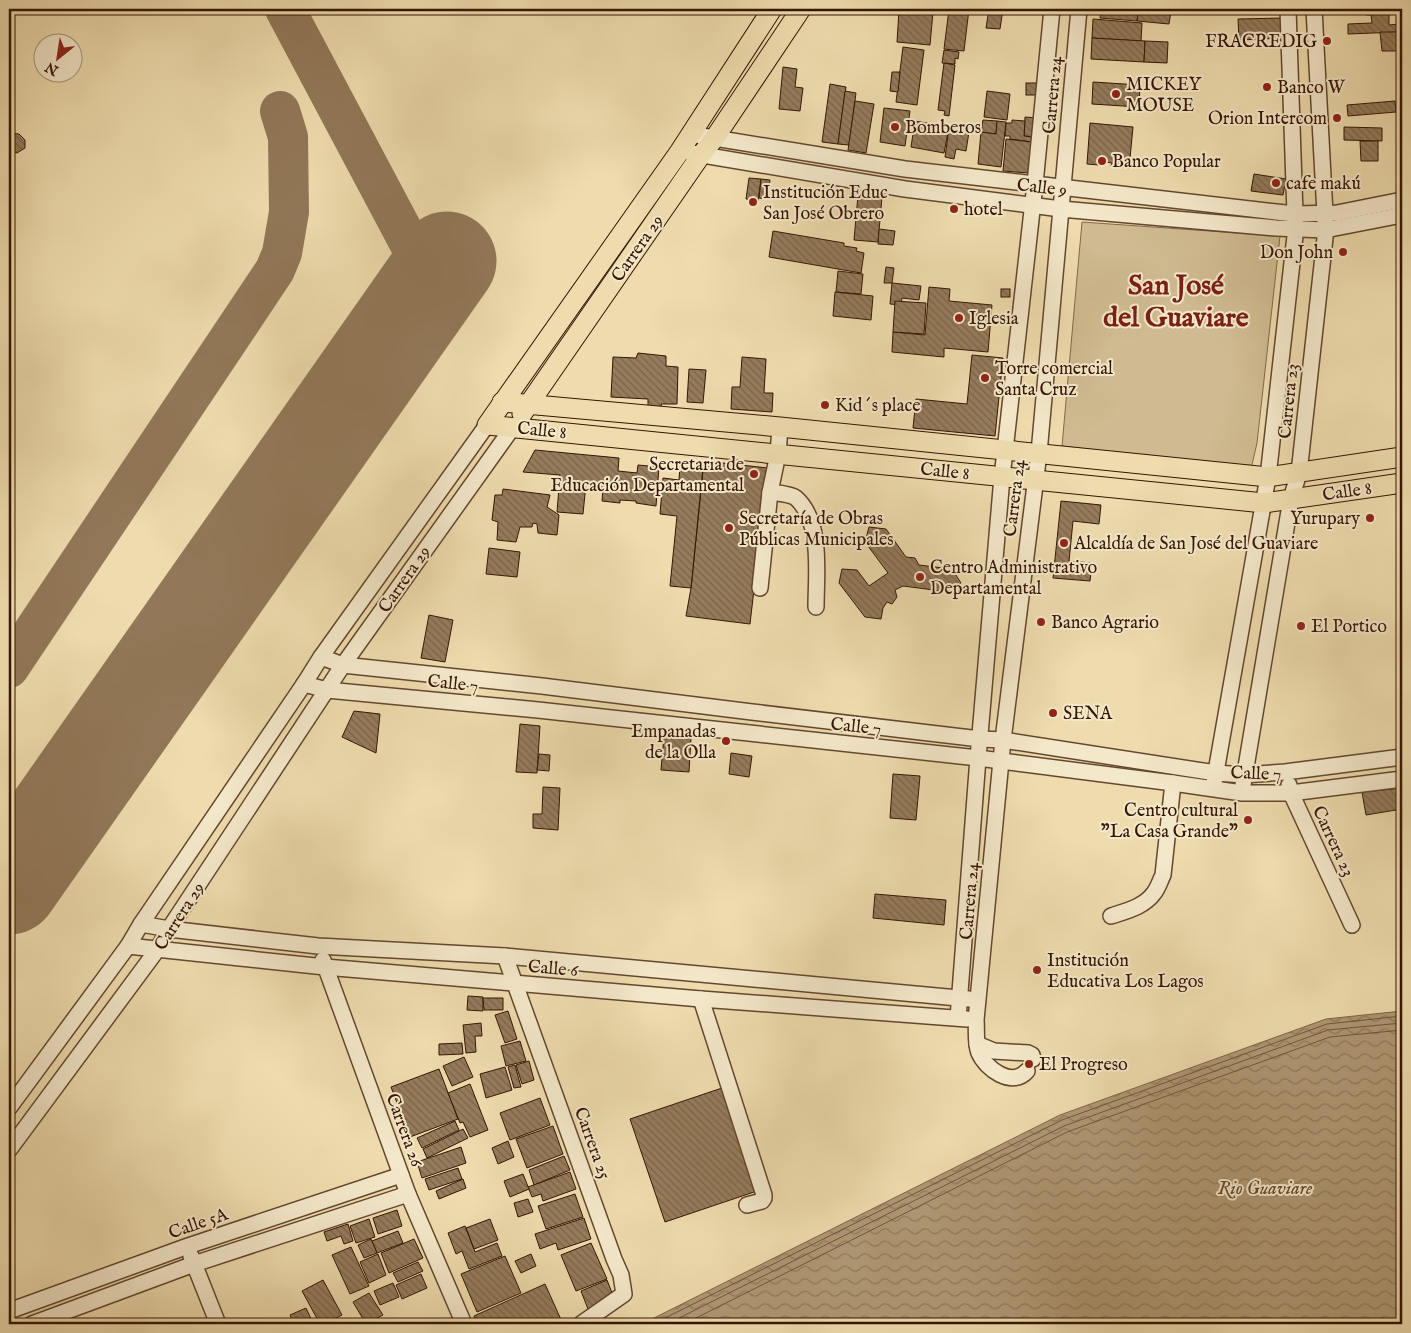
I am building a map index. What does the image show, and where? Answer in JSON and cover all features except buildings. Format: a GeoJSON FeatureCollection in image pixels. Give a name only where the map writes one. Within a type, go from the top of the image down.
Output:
{"type":"FeatureCollection","features":[{"type":"Feature","properties":{"kind":"main road","name":"Carrera 29"},"geometry":{"type":"LineString","coordinates":[[487,424],[680,151],[772,9]]}},
{"type":"Feature","properties":{"kind":"main road","name":"Carrera 29"},"geometry":{"type":"LineString","coordinates":[[513,427],[714,138],[801,9]]}},
{"type":"Feature","properties":{"kind":"main road","name":"Calle 8"},"geometry":{"type":"LineString","coordinates":[[502,402],[780,426],[1268,478],[1402,456]]}},
{"type":"Feature","properties":{"kind":"main road","name":"Calle 8"},"geometry":{"type":"LineString","coordinates":[[487,424],[1264,503],[1402,483]]}},
{"type":"Feature","properties":{"kind":"street","name":"Carrera 24"},"geometry":{"type":"LineString","coordinates":[[958,1018],[1002,476],[1033,205],[1052,9]]}},
{"type":"Feature","properties":{"kind":"street","name":"Carrera 24"},"geometry":{"type":"LineString","coordinates":[[977,1044],[976,1020],[1003,740],[1039,453],[1079,9]]}},
{"type":"Feature","properties":{"kind":"street","name":"Carrera 23"},"geometry":{"type":"LineString","coordinates":[[1212,790],[1268,478],[1295,230],[1288,9]]}},
{"type":"Feature","properties":{"kind":"street","name":"Carrera 23"},"geometry":{"type":"LineString","coordinates":[[1242,794],[1291,499],[1299,473],[1325,230],[1314,9]]}},
{"type":"Feature","properties":{"kind":"street","name":"Calle 9"},"geometry":{"type":"LineString","coordinates":[[690,134],[905,169],[1295,214],[1337,213],[1402,200]]}},
{"type":"Feature","properties":{"kind":"street","name":"Calle 9"},"geometry":{"type":"LineString","coordinates":[[680,151],[905,189],[1061,209],[1295,230],[1325,230],[1402,215]]}},
{"type":"Feature","properties":{"kind":"street"},"geometry":{"type":"LineString","coordinates":[[905,169],[905,189]]}},
{"type":"Feature","properties":{"kind":"street","name":"Carrera 29"},"geometry":{"type":"LineString","coordinates":[[9,1108],[128,946],[304,684],[320,657],[487,424]]}},
{"type":"Feature","properties":{"kind":"street"},"geometry":{"type":"LineString","coordinates":[[760,588],[770,492],[778,454],[780,426]]}},
{"type":"Feature","properties":{"kind":"street","name":"Carrera 29"},"geometry":{"type":"LineString","coordinates":[[9,1150],[157,950],[343,665],[513,427]]}},
{"type":"Feature","properties":{"kind":"street"},"geometry":{"type":"LineString","coordinates":[[770,492],[795,497],[804,508],[813,526],[816,539],[816,607]]}},
{"type":"Feature","properties":{"kind":"street","name":"Calle 7"},"geometry":{"type":"LineString","coordinates":[[320,657],[343,665],[542,686],[980,739],[1003,740],[1216,773],[1244,775],[1285,772],[1402,757]]}},
{"type":"Feature","properties":{"kind":"street","name":"Calle 7"},"geometry":{"type":"LineString","coordinates":[[304,684],[327,690],[538,710],[978,758],[1173,783],[1242,794],[1291,793],[1402,779]]}},
{"type":"Feature","properties":{"kind":"street"},"geometry":{"type":"LineString","coordinates":[[538,710],[542,686]]}},
{"type":"Feature","properties":{"kind":"street"},"geometry":{"type":"LineString","coordinates":[[749,733],[752,712]]}},
{"type":"Feature","properties":{"kind":"street","name":"Carrera 23"},"geometry":{"type":"LineString","coordinates":[[1285,772],[1291,793],[1352,925]]}},
{"type":"Feature","properties":{"kind":"street"},"geometry":{"type":"LineString","coordinates":[[1111,916],[1136,908],[1154,894],[1158,886],[1163,875],[1173,783]]}},
{"type":"Feature","properties":{"kind":"street","name":"Calle 6"},"geometry":{"type":"LineString","coordinates":[[142,924],[169,929],[318,946],[505,956],[978,999]]}},
{"type":"Feature","properties":{"kind":"street","name":"Calle 6"},"geometry":{"type":"LineString","coordinates":[[128,946],[325,967],[976,1020]]}},
{"type":"Feature","properties":{"kind":"street","name":"Carrera 26"},"geometry":{"type":"LineString","coordinates":[[318,946],[408,1194],[464,1324]]}},
{"type":"Feature","properties":{"kind":"street","name":"Carrera 25"},"geometry":{"type":"LineString","coordinates":[[505,956],[614,1259],[622,1275],[624,1294],[581,1324]]}},
{"type":"Feature","properties":{"kind":"street"},"geometry":{"type":"LineString","coordinates":[[701,999],[764,1195],[762,1201],[747,1205]]}},
{"type":"Feature","properties":{"kind":"street"},"geometry":{"type":"LineString","coordinates":[[977,1044],[994,1051],[1028,1053],[1032,1055],[1030,1065],[1021,1076],[1014,1078],[1005,1076],[989,1066],[978,1051],[977,1044]]}},
{"type":"Feature","properties":{"kind":"street","name":"Calle 5A"},"geometry":{"type":"LineString","coordinates":[[9,1311],[188,1246],[401,1175]]}},
{"type":"Feature","properties":{"kind":"street"},"geometry":{"type":"LineString","coordinates":[[32,1324],[194,1264],[408,1194]]}},
{"type":"Feature","properties":{"kind":"street"},"geometry":{"type":"LineString","coordinates":[[188,1246],[218,1324]]}},
{"type":"Feature","properties":{"kind":"shaded area"},"geometry":{"type":"Polygon","coordinates":[[[1082,222],[1280,236],[1257,443],[1251,469],[1062,446],[1082,222]]]}},
{"type":"Feature","properties":{"kind":"water","name":"Rio Guaviare"},"geometry":{"type":"Polygon","coordinates":[[[1402,1011],[1402,1324],[645,1324],[1060,1115],[1326,1019],[1402,1011]]]}},
{"type":"Feature","properties":{"kind":"taxiway"},"geometry":{"type":"LineString","coordinates":[[285,9],[431,284]]}},
{"type":"Feature","properties":{"kind":"taxiway"},"geometry":{"type":"LineString","coordinates":[[9,668],[275,270],[282,253],[289,212],[288,137],[280,111]]}},
{"type":"Feature","properties":{"kind":"runway"},"geometry":{"type":"LineString","coordinates":[[9,885],[447,261]]}},
{"type":"Feature","properties":{"kind":"place","name":"FRACREDIG"},"geometry":{"type":"Point","coordinates":[1327,41]}},
{"type":"Feature","properties":{"kind":"place","name":"Banco W"},"geometry":{"type":"Point","coordinates":[1267,87]}},
{"type":"Feature","properties":{"kind":"place","name":"MICKEY MOUSE"},"geometry":{"type":"Point","coordinates":[1116,94]}},
{"type":"Feature","properties":{"kind":"place","name":"Orion Intercom"},"geometry":{"type":"Point","coordinates":[1337,118]}},
{"type":"Feature","properties":{"kind":"place","name":"Bomberos"},"geometry":{"type":"Point","coordinates":[895,127]}},
{"type":"Feature","properties":{"kind":"place","name":"Banco Popular"},"geometry":{"type":"Point","coordinates":[1102,161]}},
{"type":"Feature","properties":{"kind":"place","name":"cafe makú"},"geometry":{"type":"Point","coordinates":[1276,183]}},
{"type":"Feature","properties":{"kind":"place","name":"Institución Educ San José Obrero"},"geometry":{"type":"Point","coordinates":[753,202]}},
{"type":"Feature","properties":{"kind":"place","name":"hotel"},"geometry":{"type":"Point","coordinates":[954,209]}},
{"type":"Feature","properties":{"kind":"place","name":"Don John"},"geometry":{"type":"Point","coordinates":[1343,252]}},
{"type":"Feature","properties":{"kind":"place","name":"Iglesia"},"geometry":{"type":"Point","coordinates":[959,318]}},
{"type":"Feature","properties":{"kind":"place","name":"Torre comercial Santa Cruz"},"geometry":{"type":"Point","coordinates":[985,378]}},
{"type":"Feature","properties":{"kind":"place","name":"Kid´s place"},"geometry":{"type":"Point","coordinates":[825,405]}},
{"type":"Feature","properties":{"kind":"place","name":"Secretaria de Educación Departamental"},"geometry":{"type":"Point","coordinates":[754,474]}},
{"type":"Feature","properties":{"kind":"place","name":"Yurupary"},"geometry":{"type":"Point","coordinates":[1370,518]}},
{"type":"Feature","properties":{"kind":"place","name":"Secretaría de Obras Públicas Municipales"},"geometry":{"type":"Point","coordinates":[729,528]}},
{"type":"Feature","properties":{"kind":"place","name":"Alcaldía de San José del Guaviare"},"geometry":{"type":"Point","coordinates":[1064,543]}},
{"type":"Feature","properties":{"kind":"place","name":"Centro Administrativo Departamental"},"geometry":{"type":"Point","coordinates":[920,577]}},
{"type":"Feature","properties":{"kind":"place","name":"Banco Agrario"},"geometry":{"type":"Point","coordinates":[1041,622]}},
{"type":"Feature","properties":{"kind":"place","name":"El Portico"},"geometry":{"type":"Point","coordinates":[1301,626]}},
{"type":"Feature","properties":{"kind":"place","name":"SENA"},"geometry":{"type":"Point","coordinates":[1053,713]}},
{"type":"Feature","properties":{"kind":"place","name":"Empanadas de la Olla"},"geometry":{"type":"Point","coordinates":[726,741]}},
{"type":"Feature","properties":{"kind":"place","name":"Centro cultural \"La Casa Grande\""},"geometry":{"type":"Point","coordinates":[1248,820]}},
{"type":"Feature","properties":{"kind":"place","name":"Institución Educativa Los Lagos"},"geometry":{"type":"Point","coordinates":[1037,970]}},
{"type":"Feature","properties":{"kind":"place","name":"El Progreso"},"geometry":{"type":"Point","coordinates":[1029,1064]}},
{"type":"Feature","properties":{"kind":"district","name":"San José del Guaviare"},"geometry":{"type":"Point","coordinates":[1176,300]}}]}
